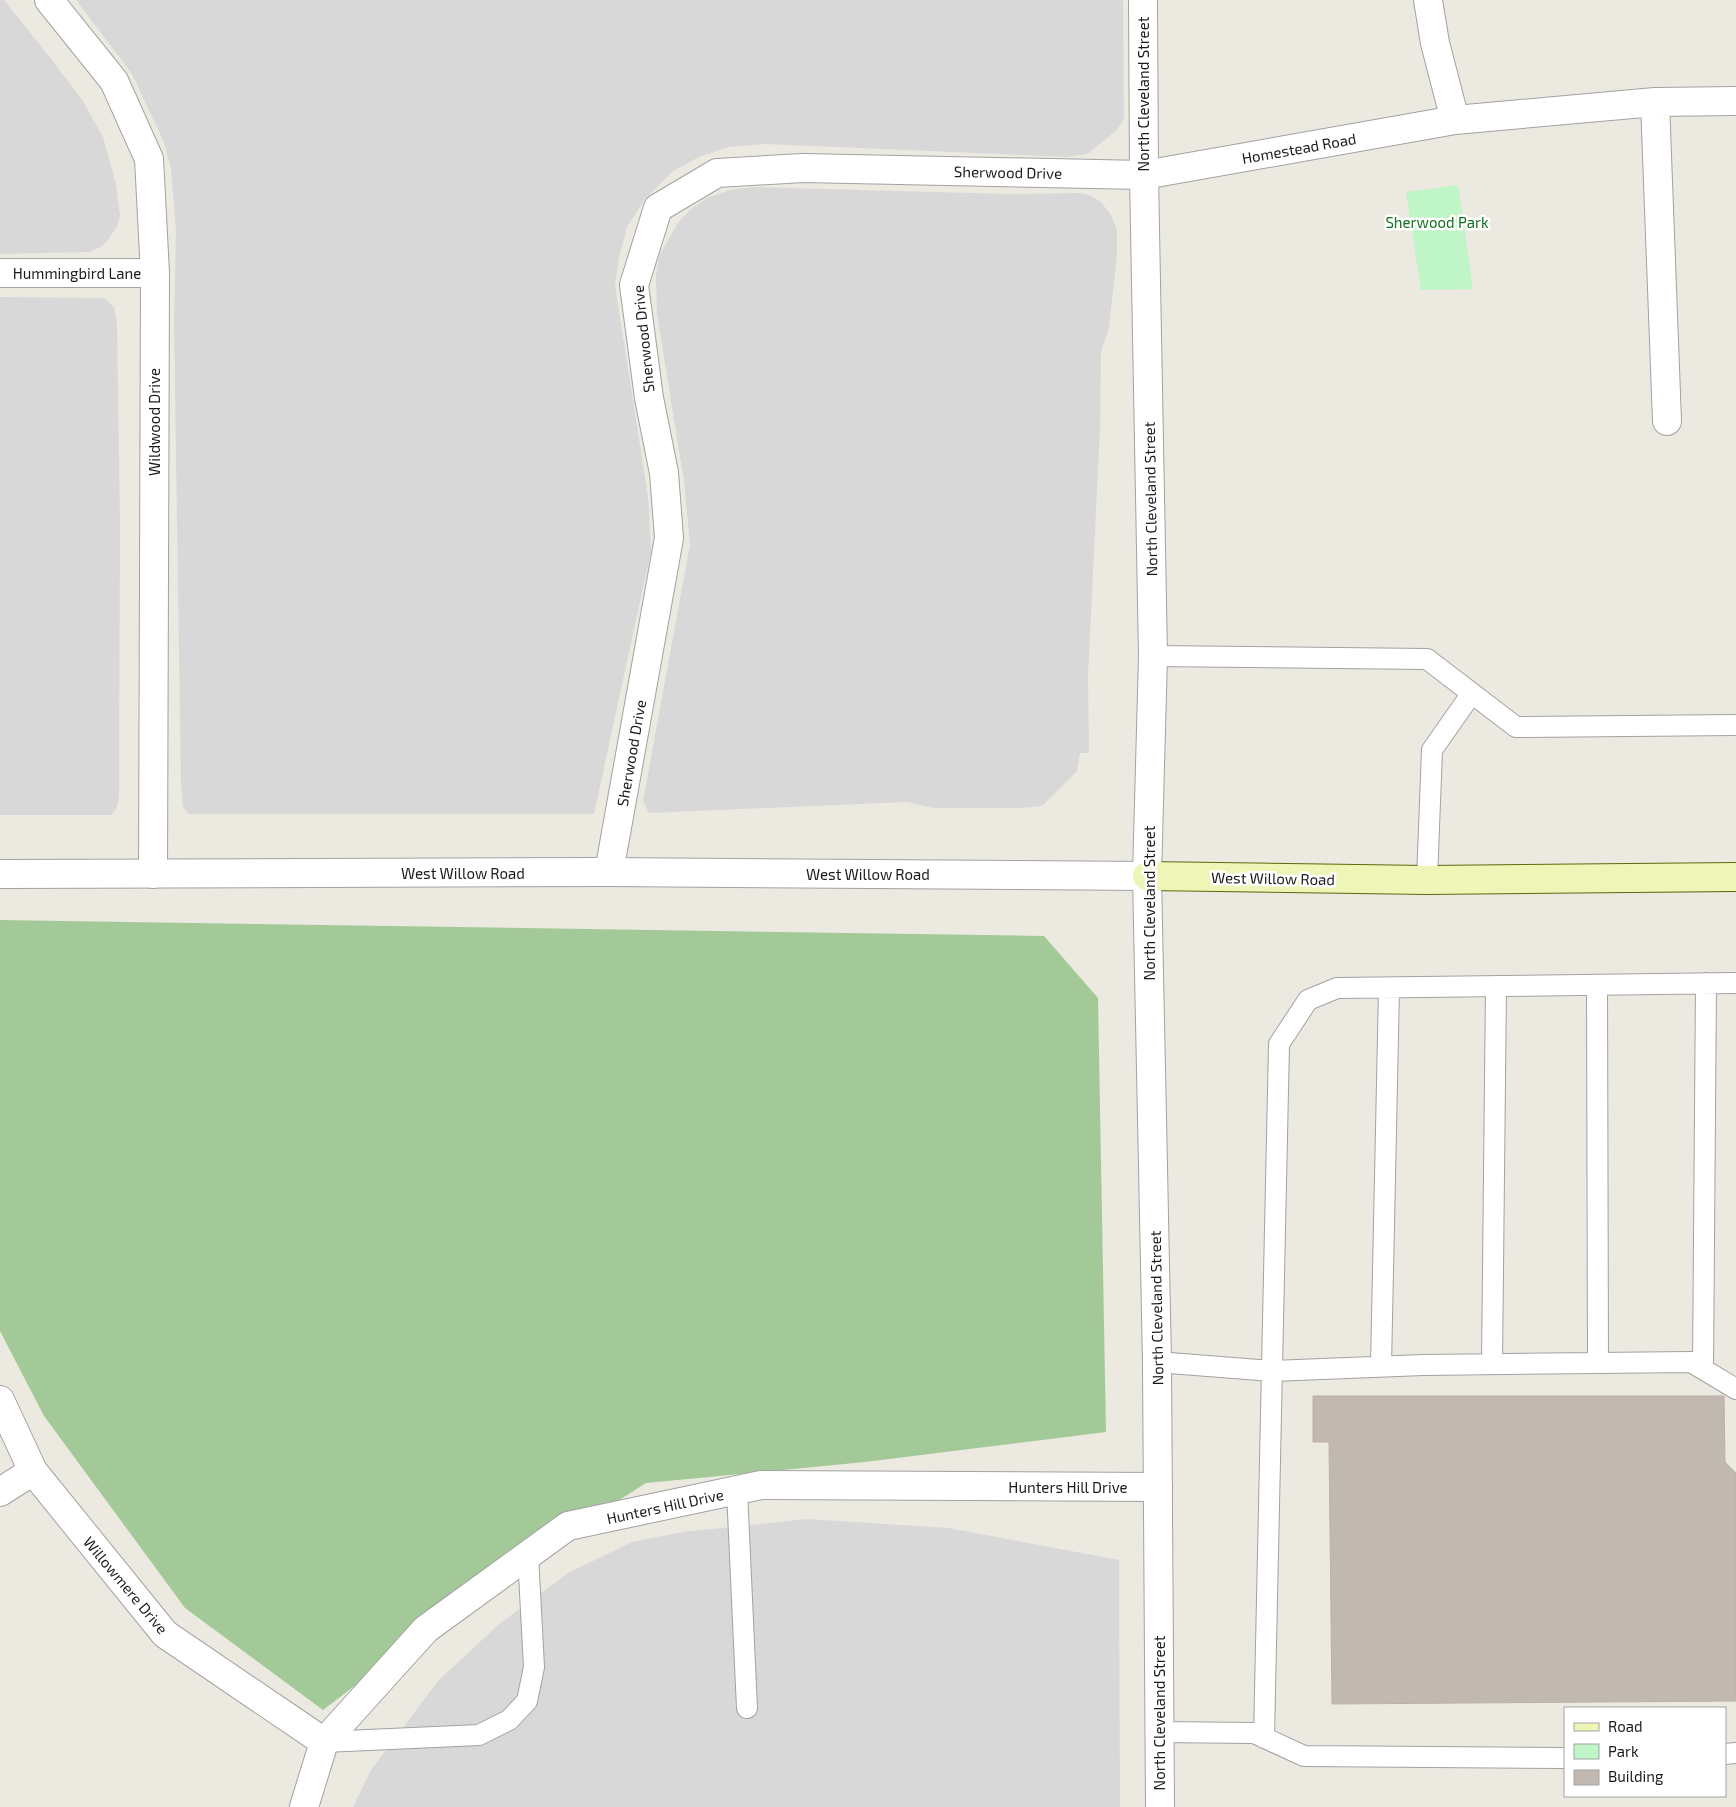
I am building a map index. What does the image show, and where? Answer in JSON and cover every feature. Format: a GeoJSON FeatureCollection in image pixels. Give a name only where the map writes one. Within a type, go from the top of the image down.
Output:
{"type":"FeatureCollection","features":[{"type":"Feature","properties":{"kind":"main road","name":"West Willow Road"},"geometry":{"type":"LineString","coordinates":[[1147,876],[1427,880],[1736,877]]}},
{"type":"Feature","properties":{"kind":"street","name":"Wildwood Drive"},"geometry":{"type":"LineString","coordinates":[[49,0],[114,81],[149,159],[154,273],[153,874]]}},
{"type":"Feature","properties":{"kind":"street","name":"North Cleveland Street"},"geometry":{"type":"LineString","coordinates":[[1143,0],[1144,175],[1153,656],[1147,876],[1157,1362],[1160,1807]]}},
{"type":"Feature","properties":{"kind":"street"},"geometry":{"type":"LineString","coordinates":[[1428,0],[1434,44],[1455,120]]}},
{"type":"Feature","properties":{"kind":"street","name":"Homestead Road"},"geometry":{"type":"LineString","coordinates":[[1144,175],[1455,120],[1655,102],[1736,101]]}},
{"type":"Feature","properties":{"kind":"street"},"geometry":{"type":"LineString","coordinates":[[1655,102],[1667,421]]}},
{"type":"Feature","properties":{"kind":"street","name":"Sherwood Drive"},"geometry":{"type":"LineString","coordinates":[[609,872],[669,538],[664,472],[649,398],[634,285],[658,208],[717,173],[803,168],[1144,175]]}},
{"type":"Feature","properties":{"kind":"street","name":"Hummingbird Lane"},"geometry":{"type":"LineString","coordinates":[[0,273],[154,273]]}},
{"type":"Feature","properties":{"kind":"street","name":"West Willow Road"},"geometry":{"type":"LineString","coordinates":[[0,874],[609,872],[1147,876]]}},
{"type":"Feature","properties":{"kind":"street","name":"Willowmere Drive"},"geometry":{"type":"LineString","coordinates":[[0,1400],[34,1472],[165,1634],[324,1742]]}},
{"type":"Feature","properties":{"kind":"street"},"geometry":{"type":"LineString","coordinates":[[0,1492],[34,1472]]}},
{"type":"Feature","properties":{"kind":"street","name":"Hunters Hill Drive"},"geometry":{"type":"LineString","coordinates":[[304,1807],[324,1742],[426,1629],[568,1526],[761,1485],[1158,1487]]}},
{"type":"Feature","properties":{"kind":"lane"},"geometry":{"type":"LineString","coordinates":[[1153,656],[1427,659],[1516,727],[1736,725]]}},
{"type":"Feature","properties":{"kind":"lane"},"geometry":{"type":"LineString","coordinates":[[1427,880],[1432,750],[1472,693]]}},
{"type":"Feature","properties":{"kind":"lane"},"geometry":{"type":"LineString","coordinates":[[1703,1370],[1706,983]]}},
{"type":"Feature","properties":{"kind":"lane"},"geometry":{"type":"LineString","coordinates":[[1264,1738],[1279,1044],[1308,1000],[1337,988],[1736,983]]}},
{"type":"Feature","properties":{"kind":"lane"},"geometry":{"type":"LineString","coordinates":[[1597,984],[1598,1364]]}},
{"type":"Feature","properties":{"kind":"lane"},"geometry":{"type":"LineString","coordinates":[[1492,1364],[1496,986]]}},
{"type":"Feature","properties":{"kind":"lane"},"geometry":{"type":"LineString","coordinates":[[1380,1366],[1389,988]]}},
{"type":"Feature","properties":{"kind":"lane"},"geometry":{"type":"LineString","coordinates":[[1157,1362],[1272,1371],[1380,1366],[1691,1362],[1736,1389]]}},
{"type":"Feature","properties":{"kind":"lane"},"geometry":{"type":"LineString","coordinates":[[737,1491],[747,1708]]}},
{"type":"Feature","properties":{"kind":"lane"},"geometry":{"type":"LineString","coordinates":[[324,1742],[479,1735],[508,1720],[527,1701],[534,1667],[528,1555]]}},
{"type":"Feature","properties":{"kind":"lane"},"geometry":{"type":"LineString","coordinates":[[1160,1732],[1254,1733],[1304,1756],[1564,1758]]}},
{"type":"Feature","properties":{"kind":"shaded area"},"geometry":{"type":"Polygon","coordinates":[[[0,0],[4,0],[83,101],[103,137],[116,184],[120,216],[116,228],[108,240],[101,247],[89,252],[0,254],[0,0]]]}},
{"type":"Feature","properties":{"kind":"shaded area"},"geometry":{"type":"Polygon","coordinates":[[[76,0],[1123,0],[1124,119],[1117,130],[1087,154],[1068,157],[765,144],[729,147],[699,157],[673,171],[645,199],[627,227],[619,258],[615,286],[648,496],[651,551],[594,814],[189,814],[183,807],[181,784],[174,324],[176,231],[171,169],[164,142],[132,74],[76,0]]]}},
{"type":"Feature","properties":{"kind":"shaded area"},"geometry":{"type":"Polygon","coordinates":[[[754,187],[1008,194],[1080,193],[1089,195],[1101,202],[1111,215],[1117,230],[1117,255],[1109,328],[1101,351],[1100,429],[1088,675],[1089,753],[1080,753],[1077,771],[1042,806],[1021,808],[934,808],[907,802],[649,813],[643,801],[690,545],[684,481],[657,314],[656,276],[659,256],[678,223],[690,210],[707,198],[730,190],[754,187]]]}},
{"type":"Feature","properties":{"kind":"shaded area"},"geometry":{"type":"Polygon","coordinates":[[[0,297],[104,298],[114,307],[117,325],[120,523],[119,797],[117,807],[111,815],[0,815],[0,297]]]}},
{"type":"Feature","properties":{"kind":"shaded area"},"geometry":{"type":"Polygon","coordinates":[[[807,1519],[948,1528],[1119,1560],[1120,1807],[353,1807],[371,1770],[438,1681],[498,1625],[568,1573],[632,1542],[683,1532],[807,1519]]]}},
{"type":"Feature","properties":{"kind":"green space","name":"Sherwood Park"},"geometry":{"type":"Polygon","coordinates":[[[1458,185],[1473,289],[1421,290],[1406,192],[1458,185]]]}},
{"type":"Feature","properties":{"kind":"green space"},"geometry":{"type":"Polygon","coordinates":[[[0,920],[1044,936],[1098,998],[1106,1432],[865,1462],[646,1483],[496,1578],[323,1710],[185,1608],[44,1416],[0,1331],[0,920]]]}},
{"type":"Feature","properties":{"kind":"building"},"geometry":{"type":"Polygon","coordinates":[[[1313,1396],[1724,1396],[1725,1462],[1736,1473],[1736,1701],[1332,1704],[1329,1442],[1313,1442],[1313,1396]]]}}]}
